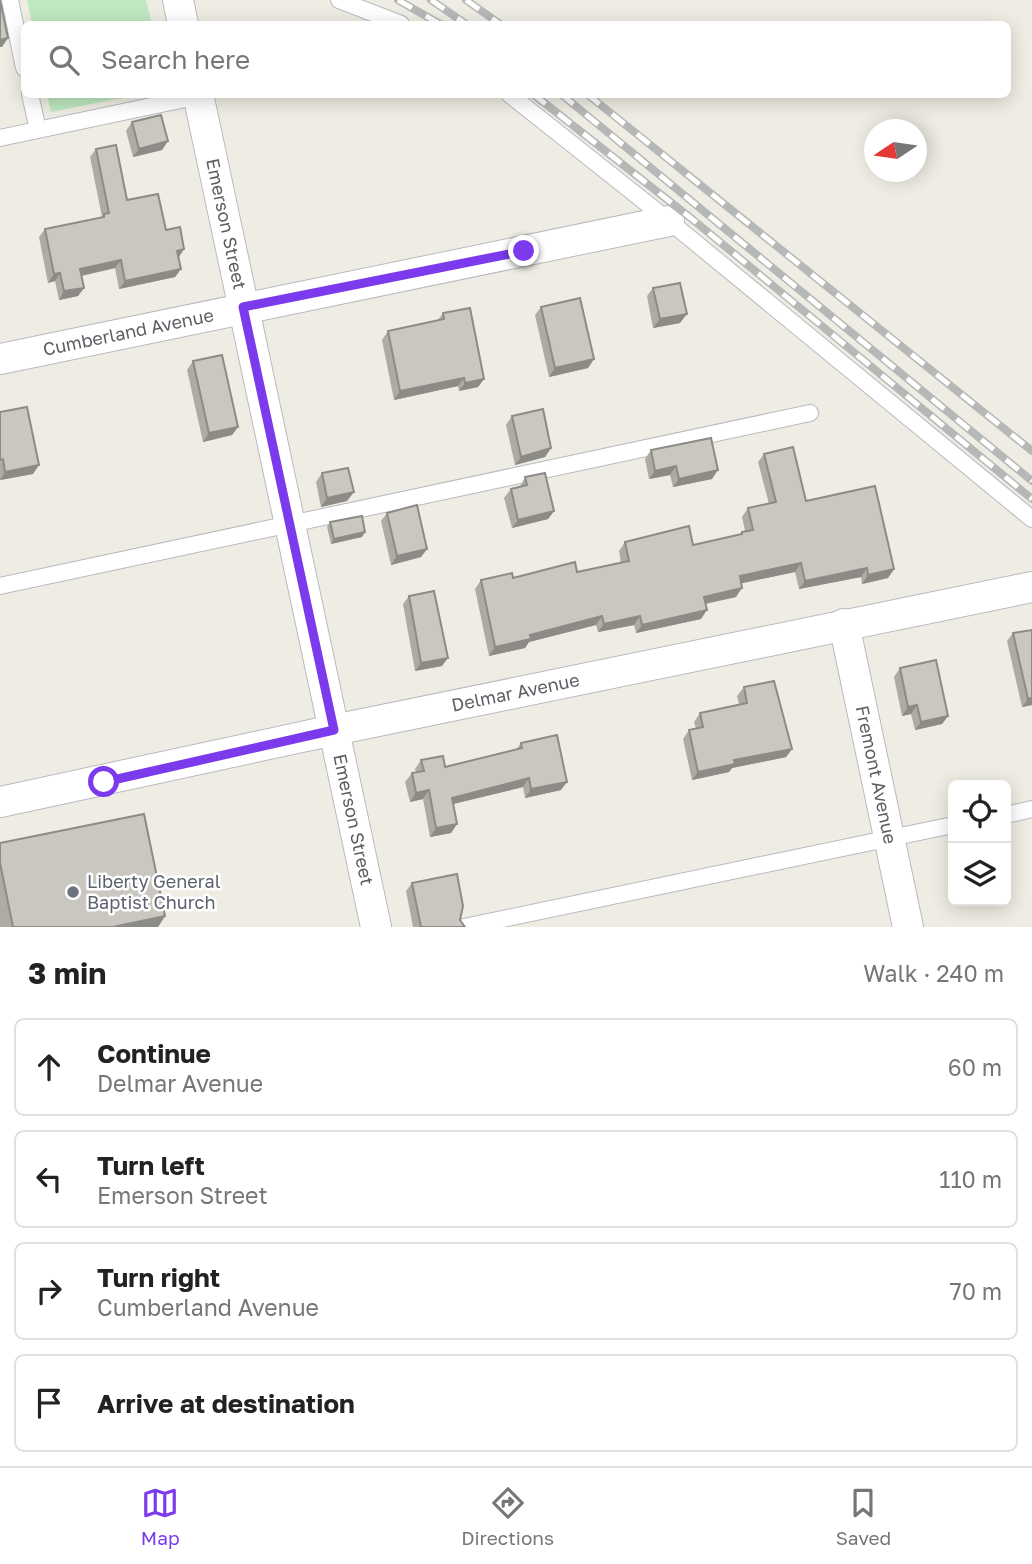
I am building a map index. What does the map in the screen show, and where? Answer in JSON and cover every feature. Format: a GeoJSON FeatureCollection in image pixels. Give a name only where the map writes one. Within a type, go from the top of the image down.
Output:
{"type":"FeatureCollection","features":[{"type":"Feature","properties":{"kind":"street"},"geometry":{"type":"LineString","coordinates":[[178,0],[182,21]]}},
{"type":"Feature","properties":{"kind":"street","name":"Emerson Street"},"geometry":{"type":"LineString","coordinates":[[200,98],[376,927]]}},
{"type":"Feature","properties":{"kind":"street","name":"Cumberland Avenue"},"geometry":{"type":"LineString","coordinates":[[0,359],[669,221]]}},
{"type":"Feature","properties":{"kind":"street","name":"Delmar Avenue"},"geometry":{"type":"LineString","coordinates":[[0,802],[334,730],[1032,587]]}},
{"type":"Feature","properties":{"kind":"street","name":"Fremont Avenue"},"geometry":{"type":"LineString","coordinates":[[844,624],[908,927]]}},
{"type":"Feature","properties":{"kind":"lane"},"geometry":{"type":"LineString","coordinates":[[10,0],[21,53]]}},
{"type":"Feature","properties":{"kind":"lane"},"geometry":{"type":"LineString","coordinates":[[339,0],[393,21]]}},
{"type":"Feature","properties":{"kind":"lane"},"geometry":{"type":"LineString","coordinates":[[31,98],[38,130]]}},
{"type":"Feature","properties":{"kind":"lane"},"geometry":{"type":"LineString","coordinates":[[0,138],[185,98]]}},
{"type":"Feature","properties":{"kind":"lane"},"geometry":{"type":"LineString","coordinates":[[514,98],[669,221],[1032,519]]}},
{"type":"Feature","properties":{"kind":"lane"},"geometry":{"type":"LineString","coordinates":[[0,586],[810,413]]}},
{"type":"Feature","properties":{"kind":"lane"},"geometry":{"type":"LineString","coordinates":[[1011,813],[1032,809]]}},
{"type":"Feature","properties":{"kind":"lane"},"geometry":{"type":"LineString","coordinates":[[464,927],[948,826]]}},
{"type":"Feature","properties":{"kind":"green space"},"geometry":{"type":"Polygon","coordinates":[[[27,0],[146,0],[151,21],[31,21],[27,0]]]}},
{"type":"Feature","properties":{"kind":"green space"},"geometry":{"type":"Polygon","coordinates":[[[48,98],[121,98],[51,112],[48,98]]]}},
{"type":"Feature","properties":{"kind":"building"},"geometry":{"type":"Polygon","coordinates":[[[0,0],[8,38],[0,40],[0,0]]]}},
{"type":"Feature","properties":{"kind":"building"},"geometry":{"type":"Polygon","coordinates":[[[161,115],[168,141],[139,149],[132,122],[161,115]]]}},
{"type":"Feature","properties":{"kind":"building"},"geometry":{"type":"Polygon","coordinates":[[[116,145],[127,200],[158,194],[166,230],[180,227],[184,249],[177,251],[181,269],[125,281],[121,260],[80,269],[84,288],[64,291],[60,273],[54,274],[45,229],[104,217],[104,214],[109,213],[96,149],[116,145]]]}},
{"type":"Feature","properties":{"kind":"building"},"geometry":{"type":"Polygon","coordinates":[[[680,283],[687,314],[660,319],[653,288],[680,283]]]}},
{"type":"Feature","properties":{"kind":"building"},"geometry":{"type":"Polygon","coordinates":[[[580,298],[594,359],[555,368],[541,307],[580,298]]]}},
{"type":"Feature","properties":{"kind":"building"},"geometry":{"type":"Polygon","coordinates":[[[470,308],[484,379],[465,383],[464,378],[400,391],[388,331],[444,319],[443,313],[470,308]]]}},
{"type":"Feature","properties":{"kind":"building"},"geometry":{"type":"Polygon","coordinates":[[[222,355],[238,427],[209,433],[193,361],[222,355]]]}},
{"type":"Feature","properties":{"kind":"building"},"geometry":{"type":"Polygon","coordinates":[[[27,407],[39,465],[5,472],[3,459],[0,460],[0,412],[27,407]]]}},
{"type":"Feature","properties":{"kind":"building"},"geometry":{"type":"Polygon","coordinates":[[[543,409],[551,448],[521,457],[512,416],[543,409]]]}},
{"type":"Feature","properties":{"kind":"building"},"geometry":{"type":"Polygon","coordinates":[[[711,438],[718,470],[679,479],[676,466],[655,471],[651,450],[711,438]]]}},
{"type":"Feature","properties":{"kind":"building"},"geometry":{"type":"Polygon","coordinates":[[[793,447],[806,501],[875,486],[894,569],[868,575],[867,568],[805,581],[801,563],[740,576],[742,588],[704,597],[707,610],[642,625],[640,616],[604,624],[602,616],[530,635],[531,639],[495,647],[481,580],[512,573],[513,578],[575,562],[577,572],[629,561],[625,542],[689,526],[693,545],[753,530],[748,508],[776,502],[764,454],[793,447]]]}},
{"type":"Feature","properties":{"kind":"building"},"geometry":{"type":"Polygon","coordinates":[[[348,468],[354,492],[327,498],[322,473],[348,468]]]}},
{"type":"Feature","properties":{"kind":"building"},"geometry":{"type":"Polygon","coordinates":[[[545,473],[554,511],[518,520],[511,489],[527,485],[525,477],[545,473]]]}},
{"type":"Feature","properties":{"kind":"building"},"geometry":{"type":"Polygon","coordinates":[[[417,505],[427,549],[397,556],[387,513],[417,505]]]}},
{"type":"Feature","properties":{"kind":"building"},"geometry":{"type":"Polygon","coordinates":[[[362,516],[365,532],[334,539],[330,522],[362,516]]]}},
{"type":"Feature","properties":{"kind":"building"},"geometry":{"type":"Polygon","coordinates":[[[434,591],[448,658],[421,663],[409,596],[434,591]]]}},
{"type":"Feature","properties":{"kind":"building"},"geometry":{"type":"Polygon","coordinates":[[[1032,630],[1032,698],[1028,699],[1013,633],[1032,630]]]}},
{"type":"Feature","properties":{"kind":"building"},"geometry":{"type":"Polygon","coordinates":[[[936,660],[948,716],[921,722],[917,705],[908,707],[900,668],[936,660]]]}},
{"type":"Feature","properties":{"kind":"building"},"geometry":{"type":"Polygon","coordinates":[[[774,681],[792,749],[734,760],[735,764],[698,772],[689,730],[703,727],[700,713],[747,703],[744,687],[774,681]]]}},
{"type":"Feature","properties":{"kind":"building"},"geometry":{"type":"Polygon","coordinates":[[[557,735],[567,782],[531,789],[529,778],[452,798],[457,824],[436,828],[429,790],[416,793],[412,773],[424,771],[421,760],[443,756],[445,767],[522,748],[521,743],[557,735]]]}},
{"type":"Feature","properties":{"kind":"building","name":"Liberty General Baptist Church"},"geometry":{"type":"Polygon","coordinates":[[[144,814],[165,916],[113,927],[13,927],[0,863],[0,843],[144,814]]]}},
{"type":"Feature","properties":{"kind":"building"},"geometry":{"type":"Polygon","coordinates":[[[457,874],[463,906],[460,920],[465,927],[421,927],[412,883],[457,874]]]}},
{"type":"Feature","properties":{"kind":"railway"},"geometry":{"type":"LineString","coordinates":[[398,0],[435,21]]}},
{"type":"Feature","properties":{"kind":"railway"},"geometry":{"type":"LineString","coordinates":[[431,0],[462,21]]}},
{"type":"Feature","properties":{"kind":"railway"},"geometry":{"type":"LineString","coordinates":[[466,0],[496,21]]}},
{"type":"Feature","properties":{"kind":"railway"},"geometry":{"type":"LineString","coordinates":[[538,98],[692,219],[1032,499]]}},
{"type":"Feature","properties":{"kind":"railway"},"geometry":{"type":"LineString","coordinates":[[566,98],[1032,481]]}},
{"type":"Feature","properties":{"kind":"railway"},"geometry":{"type":"LineString","coordinates":[[592,98],[1032,451]]}},
{"type":"Feature","properties":{"kind":"place","name":"Liberty General Baptist Church"},"geometry":{"type":"Point","coordinates":[73,892]}},
{"type":"Feature","properties":{"kind":"route"},"geometry":{"type":"LineString","coordinates":[[104,782],[334,730],[243,307],[524,251]]}}]}
